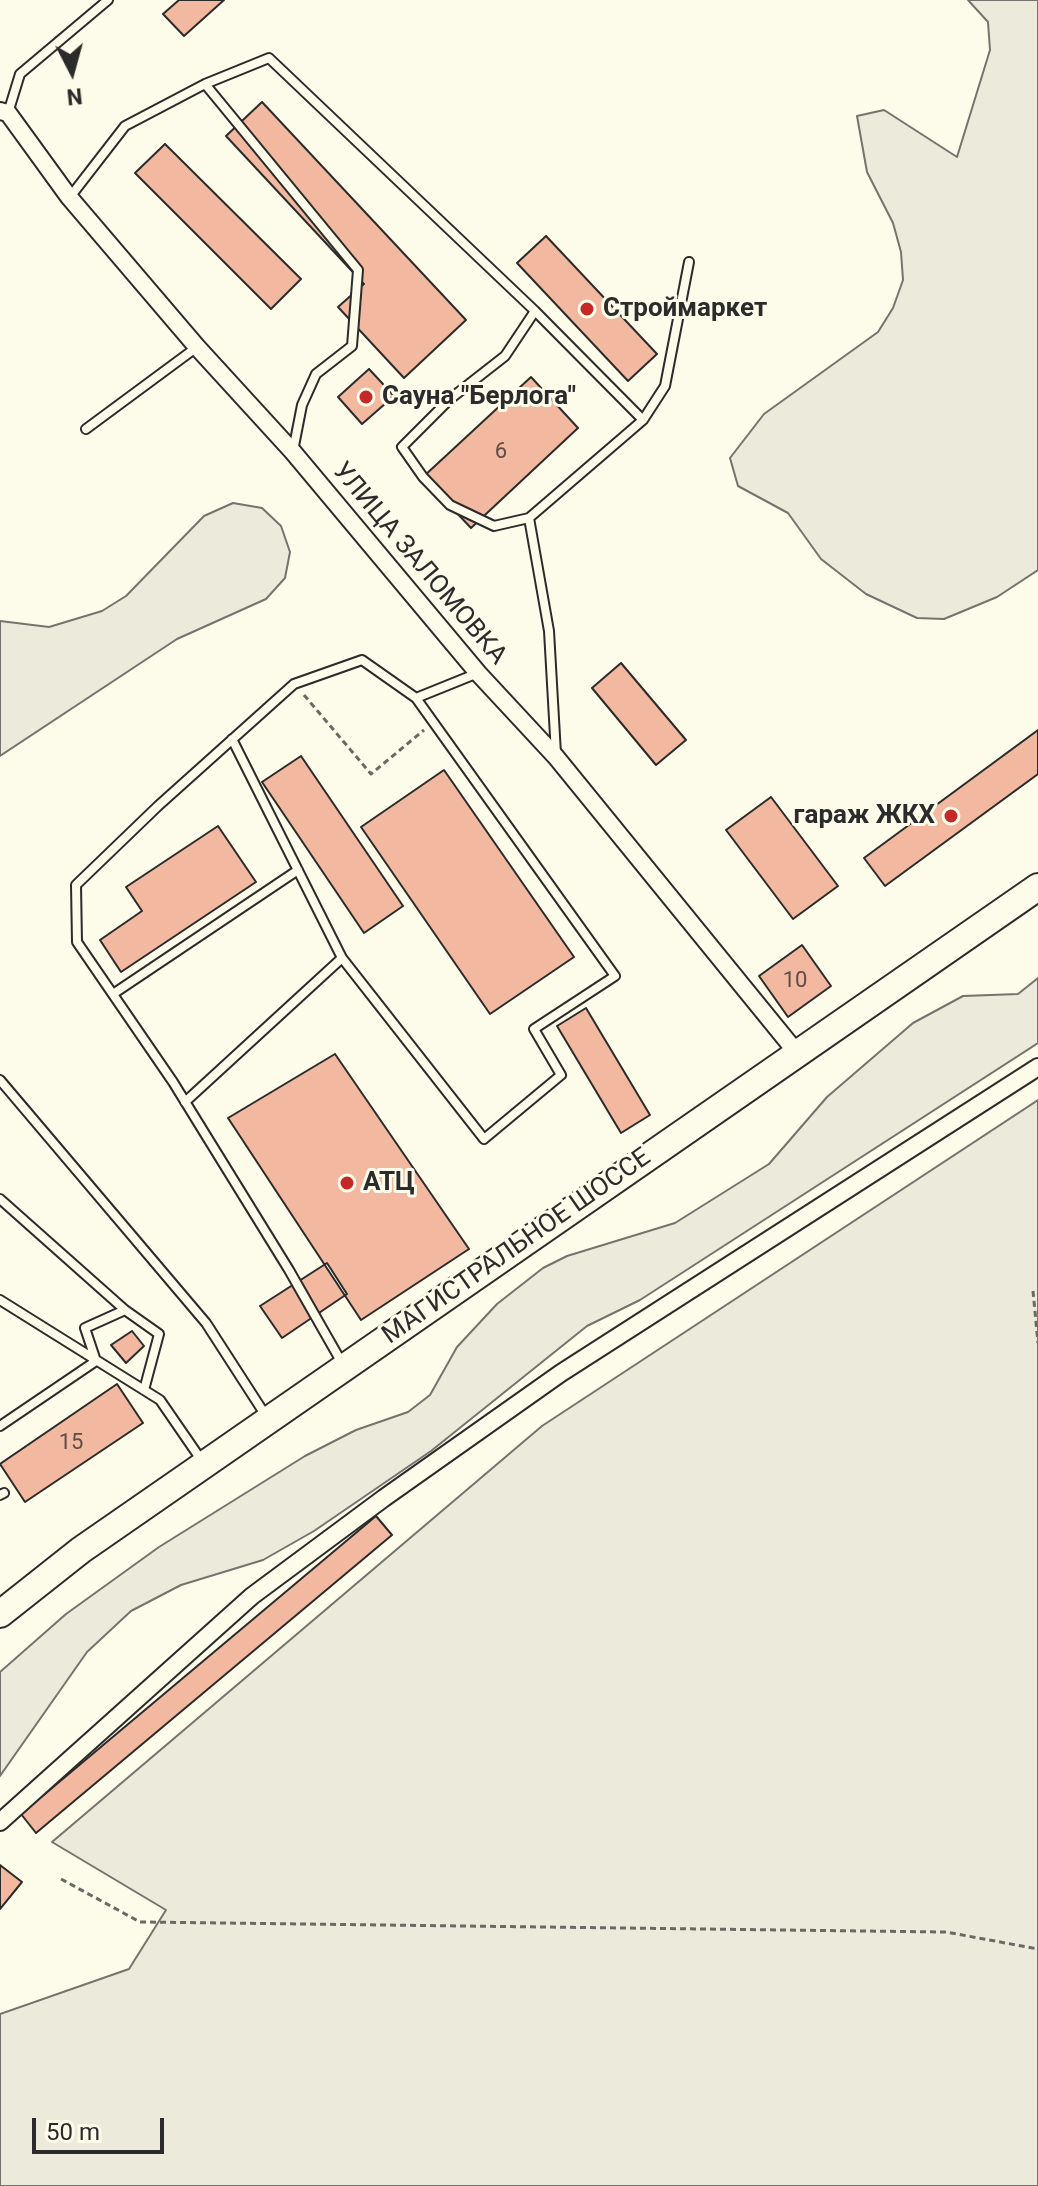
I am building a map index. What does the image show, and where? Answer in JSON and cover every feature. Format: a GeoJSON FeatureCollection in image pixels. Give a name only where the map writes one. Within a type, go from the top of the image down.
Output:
{"type":"FeatureCollection","features":[{"type":"Feature","properties":{"kind":"main road","name":"МАГИСТРАЛЬНОЕ ШОССЕ"},"geometry":{"type":"LineString","coordinates":[[0,1614],[81,1550],[1038,887]]}},
{"type":"Feature","properties":{"kind":"street","name":"УЛИЦА ЗАЛОМОВКА"},"geometry":{"type":"LineString","coordinates":[[4,112],[69,197],[197,347],[293,452],[478,673],[556,757],[797,1053]]}},
{"type":"Feature","properties":{"kind":"street"},"geometry":{"type":"LineString","coordinates":[[0,1822],[252,1596],[384,1498],[561,1373],[1038,1067]]}},
{"type":"Feature","properties":{"kind":"lane"},"geometry":{"type":"LineString","coordinates":[[4,112],[20,74],[108,0]]}},
{"type":"Feature","properties":{"kind":"lane"},"geometry":{"type":"LineString","coordinates":[[69,197],[125,126],[205,84],[269,58],[535,311],[643,420]]}},
{"type":"Feature","properties":{"kind":"lane"},"geometry":{"type":"LineString","coordinates":[[205,84],[358,270],[352,346],[316,374],[302,405],[293,452]]}},
{"type":"Feature","properties":{"kind":"lane"},"geometry":{"type":"LineString","coordinates":[[535,311],[505,356],[450,399],[402,447],[423,477],[450,505],[494,526],[529,518],[643,420],[665,386],[689,262]]}},
{"type":"Feature","properties":{"kind":"lane"},"geometry":{"type":"LineString","coordinates":[[86,429],[197,347]]}},
{"type":"Feature","properties":{"kind":"lane"},"geometry":{"type":"LineString","coordinates":[[529,518],[549,631],[556,757]]}},
{"type":"Feature","properties":{"kind":"lane"},"geometry":{"type":"LineString","coordinates":[[232,739],[342,958],[484,1139],[561,1075],[534,1029],[615,976],[416,698],[362,660],[294,684],[232,739],[76,885],[77,942],[185,1102],[281,1257],[344,1367]]}},
{"type":"Feature","properties":{"kind":"lane"},"geometry":{"type":"LineString","coordinates":[[416,698],[478,673]]}},
{"type":"Feature","properties":{"kind":"lane"},"geometry":{"type":"LineString","coordinates":[[113,994],[298,870]]}},
{"type":"Feature","properties":{"kind":"lane"},"geometry":{"type":"LineString","coordinates":[[185,1102],[342,958]]}},
{"type":"Feature","properties":{"kind":"lane"},"geometry":{"type":"LineString","coordinates":[[0,1080],[206,1323],[269,1420]]}},
{"type":"Feature","properties":{"kind":"lane"},"geometry":{"type":"LineString","coordinates":[[0,1199],[125,1310],[159,1334],[144,1390]]}},
{"type":"Feature","properties":{"kind":"lane"},"geometry":{"type":"LineString","coordinates":[[0,1300],[160,1400],[205,1465]]}},
{"type":"Feature","properties":{"kind":"lane"},"geometry":{"type":"LineString","coordinates":[[96,1361],[85,1328],[125,1310]]}},
{"type":"Feature","properties":{"kind":"lane"},"geometry":{"type":"LineString","coordinates":[[0,1426],[96,1361]]}},
{"type":"Feature","properties":{"kind":"path"},"geometry":{"type":"LineString","coordinates":[[294,684],[371,774],[433,722]]}},
{"type":"Feature","properties":{"kind":"path"},"geometry":{"type":"LineString","coordinates":[[1033,1291],[1038,1343]]}},
{"type":"Feature","properties":{"kind":"path"},"geometry":{"type":"LineString","coordinates":[[61,1879],[140,1922],[946,1932],[1038,1949]]}},
{"type":"Feature","properties":{"kind":"shaded area"},"geometry":{"type":"Polygon","coordinates":[[[968,0],[1038,0],[1038,570],[997,597],[944,619],[917,618],[866,594],[821,559],[788,513],[738,486],[730,458],[764,414],[878,332],[893,308],[903,280],[901,252],[893,223],[867,172],[857,116],[884,110],[957,157],[990,50],[988,22],[968,0]]]}},
{"type":"Feature","properties":{"kind":"shaded area"},"geometry":{"type":"Polygon","coordinates":[[[233,503],[262,508],[281,526],[290,552],[285,578],[266,599],[177,639],[0,756],[0,621],[49,627],[102,611],[126,596],[204,516],[233,503]]]}},
{"type":"Feature","properties":{"kind":"shaded area"},"geometry":{"type":"Polygon","coordinates":[[[1038,978],[1038,1043],[640,1300],[587,1326],[431,1451],[314,1531],[263,1560],[181,1585],[131,1611],[87,1652],[0,1776],[0,1672],[66,1614],[159,1547],[305,1456],[356,1430],[408,1412],[430,1395],[457,1347],[497,1304],[543,1268],[567,1256],[675,1223],[769,1164],[827,1097],[913,1023],[963,996],[1018,994],[1038,978]]]}},
{"type":"Feature","properties":{"kind":"shaded area"},"geometry":{"type":"Polygon","coordinates":[[[1038,1100],[1038,2186],[0,2186],[0,2014],[129,1969],[166,1910],[52,1842],[542,1426],[1038,1100]]]}},
{"type":"Feature","properties":{"kind":"building"},"geometry":{"type":"Polygon","coordinates":[[[179,0],[224,0],[184,36],[163,14],[179,0]]]}},
{"type":"Feature","properties":{"kind":"building"},"geometry":{"type":"Polygon","coordinates":[[[262,102],[466,320],[404,378],[338,307],[364,284],[226,136],[262,102]]]}},
{"type":"Feature","properties":{"kind":"building"},"geometry":{"type":"Polygon","coordinates":[[[165,144],[301,279],[271,309],[135,173],[165,144]]]}},
{"type":"Feature","properties":{"kind":"building","name":"Строймаркет"},"geometry":{"type":"Polygon","coordinates":[[[546,236],[657,354],[628,381],[517,263],[546,236]]]}},
{"type":"Feature","properties":{"kind":"building","name":"Сауна \"Берлога\""},"geometry":{"type":"Polygon","coordinates":[[[369,369],[394,396],[362,424],[338,397],[369,369]]]}},
{"type":"Feature","properties":{"kind":"building"},"geometry":{"type":"Polygon","coordinates":[[[531,377],[578,428],[471,528],[423,477],[531,377]]]}},
{"type":"Feature","properties":{"kind":"building"},"geometry":{"type":"Polygon","coordinates":[[[621,663],[686,740],[656,765],[592,688],[621,663]]]}},
{"type":"Feature","properties":{"kind":"building","name":"гараж ЖКХ"},"geometry":{"type":"Polygon","coordinates":[[[1038,730],[1038,774],[885,886],[864,858],[1038,730]]]}},
{"type":"Feature","properties":{"kind":"building"},"geometry":{"type":"Polygon","coordinates":[[[301,756],[403,906],[364,933],[262,782],[301,756]]]}},
{"type":"Feature","properties":{"kind":"building"},"geometry":{"type":"Polygon","coordinates":[[[444,770],[574,957],[490,1014],[361,827],[444,770]]]}},
{"type":"Feature","properties":{"kind":"building"},"geometry":{"type":"Polygon","coordinates":[[[771,797],[838,886],[793,919],[726,830],[771,797]]]}},
{"type":"Feature","properties":{"kind":"building"},"geometry":{"type":"Polygon","coordinates":[[[218,826],[256,882],[121,972],[100,940],[142,911],[126,887],[218,826]]]}},
{"type":"Feature","properties":{"kind":"building"},"geometry":{"type":"Polygon","coordinates":[[[802,945],[831,986],[788,1017],[759,976],[802,945]]]}},
{"type":"Feature","properties":{"kind":"building"},"geometry":{"type":"Polygon","coordinates":[[[586,1008],[650,1115],[621,1133],[557,1026],[586,1008]]]}},
{"type":"Feature","properties":{"kind":"building","name":"АТЦ"},"geometry":{"type":"Polygon","coordinates":[[[335,1054],[469,1249],[361,1320],[228,1118],[335,1054]]]}},
{"type":"Feature","properties":{"kind":"building"},"geometry":{"type":"Polygon","coordinates":[[[327,1263],[347,1294],[282,1338],[260,1306],[327,1263]]]}},
{"type":"Feature","properties":{"kind":"building"},"geometry":{"type":"Polygon","coordinates":[[[132,1331],[144,1346],[126,1363],[111,1345],[132,1331]]]}},
{"type":"Feature","properties":{"kind":"building"},"geometry":{"type":"Polygon","coordinates":[[[117,1384],[143,1423],[25,1502],[0,1464],[117,1384]]]}},
{"type":"Feature","properties":{"kind":"building"},"geometry":{"type":"Polygon","coordinates":[[[376,1516],[392,1535],[36,1833],[21,1814],[376,1516]]]}},
{"type":"Feature","properties":{"kind":"building"},"geometry":{"type":"Polygon","coordinates":[[[0,1865],[22,1882],[0,1909],[0,1865]]]}},
{"type":"Feature","properties":{"kind":"place","name":"Строймаркет"},"geometry":{"type":"Point","coordinates":[587,309]}},
{"type":"Feature","properties":{"kind":"place","name":"Сауна \"Берлога\""},"geometry":{"type":"Point","coordinates":[366,397]}},
{"type":"Feature","properties":{"kind":"place","name":"гараж ЖКХ"},"geometry":{"type":"Point","coordinates":[951,816]}},
{"type":"Feature","properties":{"kind":"place","name":"АТЦ"},"geometry":{"type":"Point","coordinates":[347,1183]}}]}
